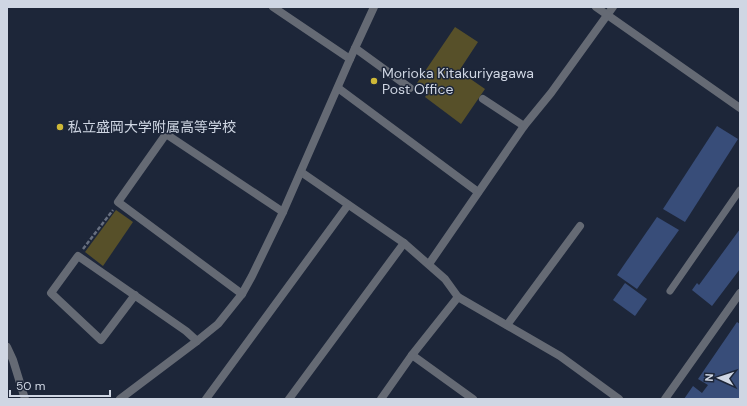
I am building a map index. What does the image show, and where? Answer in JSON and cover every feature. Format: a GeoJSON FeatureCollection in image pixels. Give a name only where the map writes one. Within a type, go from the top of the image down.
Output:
{"type":"FeatureCollection","features":[{"type":"Feature","properties":{"kind":"street"},"geometry":{"type":"LineString","coordinates":[[273,7],[350,59]]}},
{"type":"Feature","properties":{"kind":"street"},"geometry":{"type":"LineString","coordinates":[[120,399],[197,342],[218,324],[242,294],[283,212],[374,7]]}},
{"type":"Feature","properties":{"kind":"street"},"geometry":{"type":"LineString","coordinates":[[596,7],[740,108]]}},
{"type":"Feature","properties":{"kind":"street"},"geometry":{"type":"LineString","coordinates":[[429,264],[524,126],[551,93],[613,7]]}},
{"type":"Feature","properties":{"kind":"street"},"geometry":{"type":"LineString","coordinates":[[355,48],[410,88]]}},
{"type":"Feature","properties":{"kind":"street"},"geometry":{"type":"LineString","coordinates":[[338,88],[478,192]]}},
{"type":"Feature","properties":{"kind":"street"},"geometry":{"type":"LineString","coordinates":[[483,99],[524,126]]}},
{"type":"Feature","properties":{"kind":"street"},"geometry":{"type":"LineString","coordinates":[[242,294],[118,202],[166,134],[283,212]]}},
{"type":"Feature","properties":{"kind":"street"},"geometry":{"type":"LineString","coordinates":[[301,172],[404,243],[445,279],[458,297],[560,356],[619,399]]}},
{"type":"Feature","properties":{"kind":"street"},"geometry":{"type":"LineString","coordinates":[[206,399],[348,205]]}},
{"type":"Feature","properties":{"kind":"street"},"geometry":{"type":"LineString","coordinates":[[507,325],[580,226]]}},
{"type":"Feature","properties":{"kind":"street"},"geometry":{"type":"LineString","coordinates":[[289,399],[404,243]]}},
{"type":"Feature","properties":{"kind":"street"},"geometry":{"type":"LineString","coordinates":[[135,295],[101,340],[51,293],[78,256],[135,295],[186,331],[197,342]]}},
{"type":"Feature","properties":{"kind":"street"},"geometry":{"type":"LineString","coordinates":[[665,399],[740,293]]}},
{"type":"Feature","properties":{"kind":"street"},"geometry":{"type":"LineString","coordinates":[[381,399],[412,355],[458,297]]}},
{"type":"Feature","properties":{"kind":"street"},"geometry":{"type":"LineString","coordinates":[[7,347],[13,360],[25,399]]}},
{"type":"Feature","properties":{"kind":"street"},"geometry":{"type":"LineString","coordinates":[[412,355],[473,399]]}},
{"type":"Feature","properties":{"kind":"lane"},"geometry":{"type":"LineString","coordinates":[[670,292],[740,190]]}},
{"type":"Feature","properties":{"kind":"path"},"geometry":{"type":"LineString","coordinates":[[78,256],[118,202]]}},
{"type":"Feature","properties":{"kind":"shaded area"},"geometry":{"type":"Polygon","coordinates":[[[455,27],[478,42],[459,71],[485,89],[461,124],[425,97],[429,91],[417,83],[455,27]]]}},
{"type":"Feature","properties":{"kind":"shaded area"},"geometry":{"type":"Polygon","coordinates":[[[116,210],[133,222],[103,266],[85,252],[116,210]]]}},
{"type":"Feature","properties":{"kind":"building"},"geometry":{"type":"Polygon","coordinates":[[[717,126],[738,139],[685,222],[663,209],[717,126]]]}},
{"type":"Feature","properties":{"kind":"building"},"geometry":{"type":"Polygon","coordinates":[[[657,217],[679,230],[637,289],[617,275],[657,217]]]}},
{"type":"Feature","properties":{"kind":"building"},"geometry":{"type":"Polygon","coordinates":[[[740,229],[740,269],[712,306],[692,290],[697,283],[699,285],[740,229]]]}},
{"type":"Feature","properties":{"kind":"building"},"geometry":{"type":"Polygon","coordinates":[[[625,283],[647,299],[635,316],[613,300],[625,283]]]}},
{"type":"Feature","properties":{"kind":"building"},"geometry":{"type":"Polygon","coordinates":[[[737,322],[740,324],[740,399],[684,399],[693,386],[702,393],[708,385],[698,379],[737,322]]]}},
{"type":"Feature","properties":{"kind":"place","name":"Morioka Kitakuriyagawa Post Office"},"geometry":{"type":"Point","coordinates":[374,81]}},
{"type":"Feature","properties":{"kind":"place","name":"私立盛岡大学附属高等学校"},"geometry":{"type":"Point","coordinates":[60,127]}}]}
